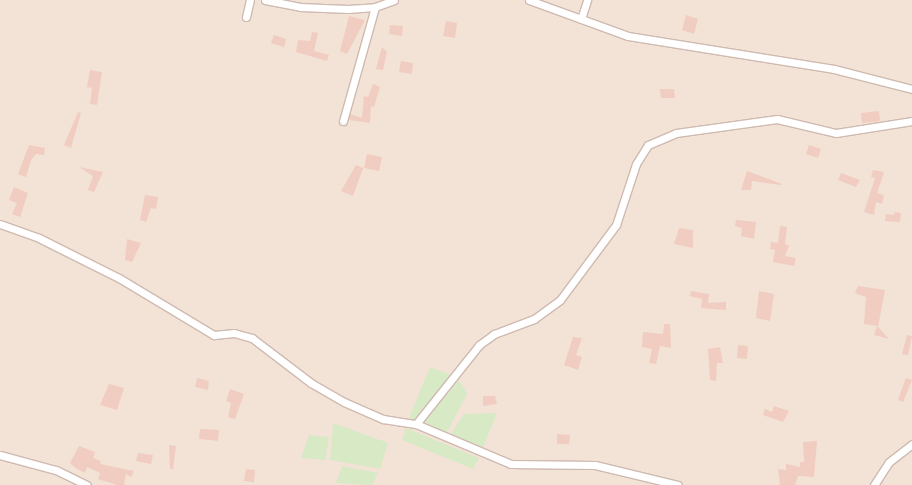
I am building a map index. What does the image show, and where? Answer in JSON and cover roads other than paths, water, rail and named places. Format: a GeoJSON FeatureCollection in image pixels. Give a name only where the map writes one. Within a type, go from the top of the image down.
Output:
{"type":"FeatureCollection","features":[{"type":"Feature","properties":{"kind":"street"},"geometry":{"type":"LineString","coordinates":[[246,18],[250,0]]}},
{"type":"Feature","properties":{"kind":"street"},"geometry":{"type":"LineString","coordinates":[[264,0],[375,7],[394,0]]}},
{"type":"Feature","properties":{"kind":"street"},"geometry":{"type":"LineString","coordinates":[[529,0],[581,19],[660,43],[834,69],[912,89]]}},
{"type":"Feature","properties":{"kind":"street"},"geometry":{"type":"LineString","coordinates":[[581,19],[587,0]]}},
{"type":"Feature","properties":{"kind":"street"},"geometry":{"type":"LineString","coordinates":[[343,121],[375,7]]}},
{"type":"Feature","properties":{"kind":"street"},"geometry":{"type":"LineString","coordinates":[[416,424],[479,346],[494,334],[534,319],[560,300],[616,225],[636,164],[648,145],[676,133],[777,119],[836,134],[912,121]]}},
{"type":"Feature","properties":{"kind":"street"},"geometry":{"type":"LineString","coordinates":[[0,224],[40,238],[119,278],[209,332],[252,338],[311,382],[344,402],[383,419],[416,424],[511,464],[595,465],[678,485]]}},
{"type":"Feature","properties":{"kind":"street"},"geometry":{"type":"LineString","coordinates":[[874,485],[889,462],[912,444]]}},
{"type":"Feature","properties":{"kind":"street"},"geometry":{"type":"LineString","coordinates":[[0,455],[56,470],[86,485]]}}]}
